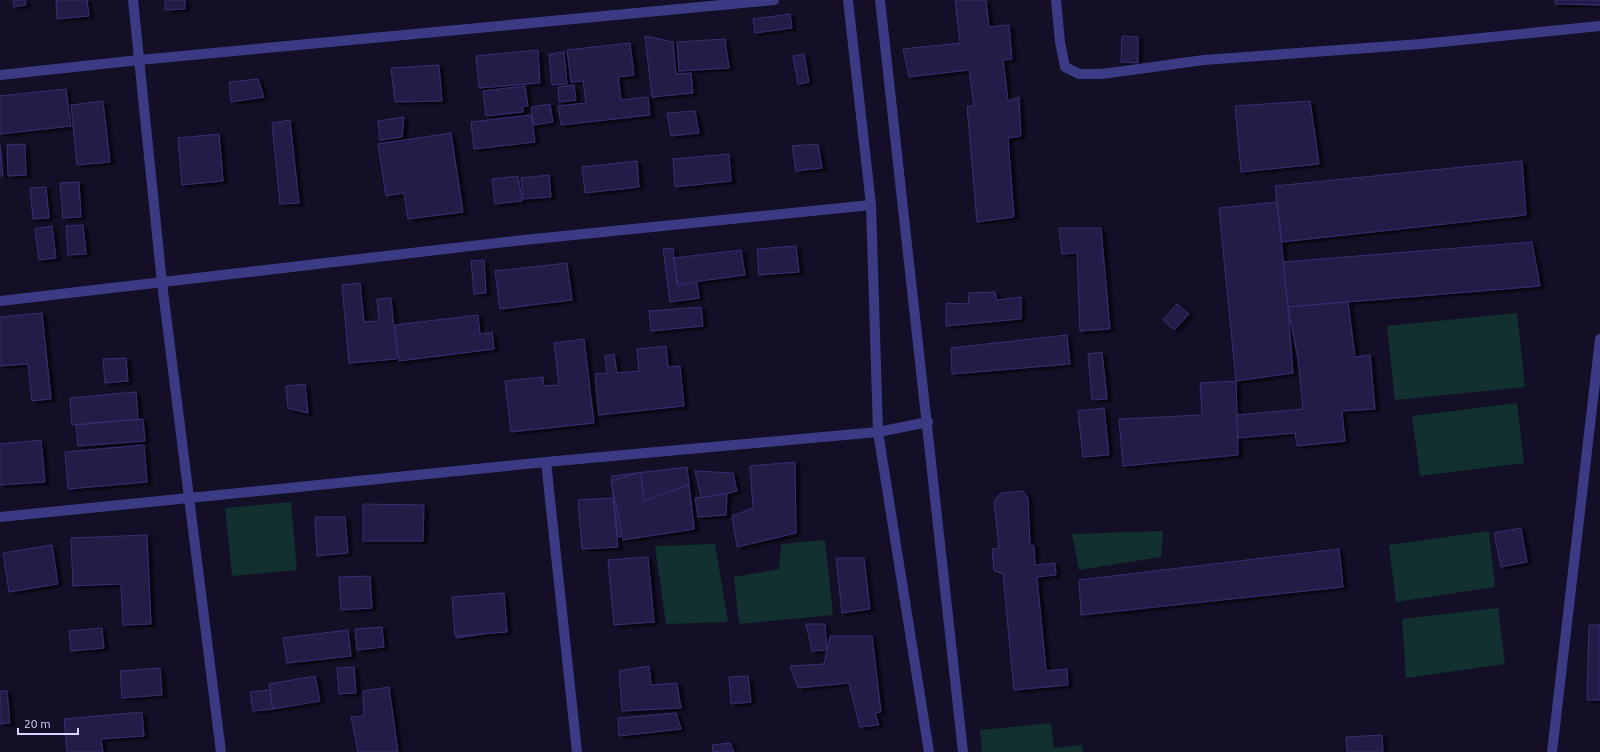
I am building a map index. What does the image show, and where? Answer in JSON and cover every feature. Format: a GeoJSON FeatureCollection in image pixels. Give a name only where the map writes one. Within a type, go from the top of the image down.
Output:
{"type":"FeatureCollection","features":[{"type":"Feature","properties":{"kind":"street"},"geometry":{"type":"LineString","coordinates":[[133,0],[162,283],[221,752]]}},
{"type":"Feature","properties":{"kind":"street"},"geometry":{"type":"LineString","coordinates":[[0,75],[139,60],[774,0]]}},
{"type":"Feature","properties":{"kind":"street"},"geometry":{"type":"LineString","coordinates":[[848,0],[871,205],[878,432],[929,752]]}},
{"type":"Feature","properties":{"kind":"street"},"geometry":{"type":"LineString","coordinates":[[880,0],[928,422],[963,752]]}},
{"type":"Feature","properties":{"kind":"street"},"geometry":{"type":"LineString","coordinates":[[1056,0],[1060,42],[1065,67],[1079,74],[1102,74],[1204,60],[1421,44],[1600,26]]}},
{"type":"Feature","properties":{"kind":"street"},"geometry":{"type":"LineString","coordinates":[[0,300],[162,283],[522,240],[871,205]]}},
{"type":"Feature","properties":{"kind":"street"},"geometry":{"type":"LineString","coordinates":[[1552,752],[1600,339]]}},
{"type":"Feature","properties":{"kind":"street"},"geometry":{"type":"LineString","coordinates":[[0,517],[546,462],[878,432],[928,422]]}},
{"type":"Feature","properties":{"kind":"street"},"geometry":{"type":"LineString","coordinates":[[546,462],[577,752]]}},
{"type":"Feature","properties":{"kind":"green space"},"geometry":{"type":"Polygon","coordinates":[[[1517,313],[1525,387],[1395,400],[1387,326],[1517,313]]]}},
{"type":"Feature","properties":{"kind":"green space"},"geometry":{"type":"Polygon","coordinates":[[[1517,403],[1524,463],[1420,476],[1412,416],[1517,403]]]}},
{"type":"Feature","properties":{"kind":"green space"},"geometry":{"type":"Polygon","coordinates":[[[291,502],[297,570],[232,576],[225,508],[291,502]]]}},
{"type":"Feature","properties":{"kind":"green space"},"geometry":{"type":"Polygon","coordinates":[[[1163,531],[1161,557],[1079,570],[1072,534],[1163,531]]]}},
{"type":"Feature","properties":{"kind":"green space"},"geometry":{"type":"Polygon","coordinates":[[[1489,531],[1495,587],[1396,602],[1389,545],[1489,531]]]}},
{"type":"Feature","properties":{"kind":"green space"},"geometry":{"type":"Polygon","coordinates":[[[825,540],[833,615],[739,624],[734,577],[779,569],[781,544],[825,540]]]}},
{"type":"Feature","properties":{"kind":"green space"},"geometry":{"type":"Polygon","coordinates":[[[715,544],[728,622],[666,624],[655,546],[715,544]]]}},
{"type":"Feature","properties":{"kind":"green space"},"geometry":{"type":"Polygon","coordinates":[[[1498,608],[1505,664],[1406,678],[1402,619],[1498,608]]]}},
{"type":"Feature","properties":{"kind":"green space"},"geometry":{"type":"Polygon","coordinates":[[[1051,723],[1054,748],[1082,745],[1083,752],[982,752],[980,730],[1051,723]]]}},
{"type":"Feature","properties":{"kind":"building"},"geometry":{"type":"Polygon","coordinates":[[[13,0],[25,0],[26,5],[14,7],[13,0]]]}},
{"type":"Feature","properties":{"kind":"building"},"geometry":{"type":"Polygon","coordinates":[[[56,0],[87,0],[89,16],[57,19],[56,0]]]}},
{"type":"Feature","properties":{"kind":"building"},"geometry":{"type":"Polygon","coordinates":[[[165,0],[185,0],[185,9],[165,10],[165,0]]]}},
{"type":"Feature","properties":{"kind":"building"},"geometry":{"type":"Polygon","coordinates":[[[955,0],[986,0],[989,27],[1009,25],[1012,59],[1003,60],[1008,101],[1019,97],[1021,136],[1008,138],[1014,217],[977,222],[967,106],[974,106],[969,70],[909,77],[903,49],[960,43],[955,0]]]}},
{"type":"Feature","properties":{"kind":"building"},"geometry":{"type":"Polygon","coordinates":[[[1555,0],[1600,0],[1600,5],[1555,4],[1555,0]]]}},
{"type":"Feature","properties":{"kind":"building"},"geometry":{"type":"Polygon","coordinates":[[[790,14],[792,28],[755,33],[753,19],[790,14]]]}},
{"type":"Feature","properties":{"kind":"building"},"geometry":{"type":"Polygon","coordinates":[[[645,36],[673,42],[676,74],[691,73],[693,93],[652,97],[645,36]]]}},
{"type":"Feature","properties":{"kind":"building"},"geometry":{"type":"Polygon","coordinates":[[[1122,36],[1138,37],[1138,63],[1121,62],[1122,36]]]}},
{"type":"Feature","properties":{"kind":"building"},"geometry":{"type":"Polygon","coordinates":[[[725,39],[729,68],[679,71],[677,42],[725,39]]]}},
{"type":"Feature","properties":{"kind":"building"},"geometry":{"type":"Polygon","coordinates":[[[630,43],[634,75],[618,77],[621,100],[648,97],[650,115],[561,125],[558,106],[586,103],[583,81],[571,82],[567,50],[630,43]]]}},
{"type":"Feature","properties":{"kind":"building"},"geometry":{"type":"Polygon","coordinates":[[[538,50],[540,83],[479,88],[476,56],[538,50]]]}},
{"type":"Feature","properties":{"kind":"building"},"geometry":{"type":"Polygon","coordinates":[[[564,52],[567,84],[552,85],[549,54],[564,52]]]}},
{"type":"Feature","properties":{"kind":"building"},"geometry":{"type":"Polygon","coordinates":[[[804,54],[809,82],[798,84],[793,56],[804,54]]]}},
{"type":"Feature","properties":{"kind":"building"},"geometry":{"type":"Polygon","coordinates":[[[439,65],[442,101],[395,102],[391,68],[439,65]]]}},
{"type":"Feature","properties":{"kind":"building"},"geometry":{"type":"Polygon","coordinates":[[[258,79],[264,97],[231,102],[229,82],[258,79]]]}},
{"type":"Feature","properties":{"kind":"building"},"geometry":{"type":"Polygon","coordinates":[[[574,85],[576,100],[559,102],[558,87],[574,85]]]}},
{"type":"Feature","properties":{"kind":"building"},"geometry":{"type":"Polygon","coordinates":[[[525,86],[528,106],[523,106],[523,112],[486,116],[483,91],[525,86]]]}},
{"type":"Feature","properties":{"kind":"building"},"geometry":{"type":"Polygon","coordinates":[[[66,89],[71,126],[0,134],[0,96],[66,89]]]}},
{"type":"Feature","properties":{"kind":"building"},"geometry":{"type":"Polygon","coordinates":[[[103,101],[110,162],[77,165],[71,105],[103,101]]]}},
{"type":"Feature","properties":{"kind":"building"},"geometry":{"type":"Polygon","coordinates":[[[1310,101],[1319,164],[1241,172],[1235,106],[1310,101]]]}},
{"type":"Feature","properties":{"kind":"building"},"geometry":{"type":"Polygon","coordinates":[[[550,104],[553,122],[534,125],[531,107],[550,104]]]}},
{"type":"Feature","properties":{"kind":"building"},"geometry":{"type":"Polygon","coordinates":[[[695,111],[699,133],[671,136],[667,113],[695,111]]]}},
{"type":"Feature","properties":{"kind":"building"},"geometry":{"type":"Polygon","coordinates":[[[531,115],[535,142],[474,149],[471,122],[531,115]]]}},
{"type":"Feature","properties":{"kind":"building"},"geometry":{"type":"Polygon","coordinates":[[[404,117],[402,137],[380,140],[378,121],[404,117]]]}},
{"type":"Feature","properties":{"kind":"building"},"geometry":{"type":"Polygon","coordinates":[[[290,120],[299,203],[280,204],[272,123],[290,120]]]}},
{"type":"Feature","properties":{"kind":"building"},"geometry":{"type":"Polygon","coordinates":[[[451,133],[463,212],[408,219],[404,193],[386,196],[378,144],[451,133]]]}},
{"type":"Feature","properties":{"kind":"building"},"geometry":{"type":"Polygon","coordinates":[[[219,134],[223,181],[182,185],[178,138],[219,134]]]}},
{"type":"Feature","properties":{"kind":"building"},"geometry":{"type":"Polygon","coordinates":[[[25,144],[26,175],[8,176],[7,145],[25,144]]]}},
{"type":"Feature","properties":{"kind":"building"},"geometry":{"type":"Polygon","coordinates":[[[818,144],[822,168],[796,171],[792,146],[818,144]]]}},
{"type":"Feature","properties":{"kind":"building"},"geometry":{"type":"Polygon","coordinates":[[[0,145],[3,176],[0,176],[0,145]]]}},
{"type":"Feature","properties":{"kind":"building"},"geometry":{"type":"Polygon","coordinates":[[[729,154],[731,181],[675,187],[673,159],[729,154]]]}},
{"type":"Feature","properties":{"kind":"building"},"geometry":{"type":"Polygon","coordinates":[[[637,161],[639,187],[585,193],[582,167],[637,161]]]}},
{"type":"Feature","properties":{"kind":"building"},"geometry":{"type":"Polygon","coordinates":[[[1522,161],[1526,215],[1282,242],[1275,186],[1522,161]]]}},
{"type":"Feature","properties":{"kind":"building"},"geometry":{"type":"Polygon","coordinates":[[[549,175],[551,197],[523,199],[521,178],[549,175]]]}},
{"type":"Feature","properties":{"kind":"building"},"geometry":{"type":"Polygon","coordinates":[[[518,176],[522,201],[495,204],[492,179],[518,176]]]}},
{"type":"Feature","properties":{"kind":"building"},"geometry":{"type":"Polygon","coordinates":[[[79,182],[81,217],[63,218],[60,183],[79,182]]]}},
{"type":"Feature","properties":{"kind":"building"},"geometry":{"type":"Polygon","coordinates":[[[46,187],[49,218],[33,219],[30,188],[46,187]]]}},
{"type":"Feature","properties":{"kind":"building"},"geometry":{"type":"Polygon","coordinates":[[[1277,202],[1293,373],[1236,381],[1219,208],[1277,202]]]}},
{"type":"Feature","properties":{"kind":"building"},"geometry":{"type":"Polygon","coordinates":[[[83,225],[86,254],[68,255],[66,226],[83,225]]]}},
{"type":"Feature","properties":{"kind":"building"},"geometry":{"type":"Polygon","coordinates":[[[52,226],[56,258],[39,260],[35,229],[52,226]]]}},
{"type":"Feature","properties":{"kind":"building"},"geometry":{"type":"Polygon","coordinates":[[[1059,228],[1101,228],[1110,329],[1080,331],[1077,253],[1062,254],[1059,228]]]}},
{"type":"Feature","properties":{"kind":"building"},"geometry":{"type":"Polygon","coordinates":[[[1532,242],[1540,286],[1288,307],[1283,262],[1532,242]]]}},
{"type":"Feature","properties":{"kind":"building"},"geometry":{"type":"Polygon","coordinates":[[[796,246],[799,272],[759,275],[757,249],[796,246]]]}},
{"type":"Feature","properties":{"kind":"building"},"geometry":{"type":"Polygon","coordinates":[[[673,248],[677,286],[697,283],[699,298],[670,302],[663,249],[673,248]]]}},
{"type":"Feature","properties":{"kind":"building"},"geometry":{"type":"Polygon","coordinates":[[[741,250],[745,275],[678,284],[674,258],[741,250]]]}},
{"type":"Feature","properties":{"kind":"building"},"geometry":{"type":"Polygon","coordinates":[[[484,260],[486,293],[474,294],[471,261],[484,260]]]}},
{"type":"Feature","properties":{"kind":"building"},"geometry":{"type":"Polygon","coordinates":[[[567,263],[572,300],[500,309],[495,271],[567,263]]]}},
{"type":"Feature","properties":{"kind":"building"},"geometry":{"type":"Polygon","coordinates":[[[360,283],[364,322],[379,321],[377,299],[391,298],[397,359],[349,363],[342,285],[360,283]]]}},
{"type":"Feature","properties":{"kind":"building"},"geometry":{"type":"Polygon","coordinates":[[[995,292],[997,300],[1021,297],[1021,319],[946,326],[946,303],[969,304],[968,293],[995,292]]]}},
{"type":"Feature","properties":{"kind":"building"},"geometry":{"type":"Polygon","coordinates":[[[1348,302],[1355,357],[1370,355],[1375,409],[1342,411],[1345,441],[1297,446],[1295,433],[1237,438],[1237,415],[1303,409],[1298,359],[1288,307],[1348,302]]]}},
{"type":"Feature","properties":{"kind":"building"},"geometry":{"type":"Polygon","coordinates":[[[1177,304],[1189,314],[1174,330],[1163,320],[1177,304]]]}},
{"type":"Feature","properties":{"kind":"building"},"geometry":{"type":"Polygon","coordinates":[[[701,307],[703,326],[651,331],[649,311],[701,307]]]}},
{"type":"Feature","properties":{"kind":"building"},"geometry":{"type":"Polygon","coordinates":[[[42,313],[51,399],[32,401],[28,364],[0,366],[0,317],[42,313]]]}},
{"type":"Feature","properties":{"kind":"building"},"geometry":{"type":"Polygon","coordinates":[[[478,315],[480,334],[492,332],[494,349],[399,361],[395,325],[478,315]]]}},
{"type":"Feature","properties":{"kind":"building"},"geometry":{"type":"Polygon","coordinates":[[[1067,335],[1070,364],[952,374],[951,348],[1067,335]]]}},
{"type":"Feature","properties":{"kind":"building"},"geometry":{"type":"Polygon","coordinates":[[[584,339],[594,423],[511,432],[505,381],[543,377],[544,386],[559,385],[554,343],[584,339]]]}},
{"type":"Feature","properties":{"kind":"building"},"geometry":{"type":"Polygon","coordinates":[[[666,346],[668,367],[680,366],[684,406],[599,415],[595,374],[607,373],[605,356],[614,354],[617,373],[639,371],[637,349],[666,346]]]}},
{"type":"Feature","properties":{"kind":"building"},"geometry":{"type":"Polygon","coordinates":[[[1102,352],[1107,399],[1092,400],[1088,354],[1102,352]]]}},
{"type":"Feature","properties":{"kind":"building"},"geometry":{"type":"Polygon","coordinates":[[[126,358],[128,381],[105,383],[103,359],[126,358]]]}},
{"type":"Feature","properties":{"kind":"building"},"geometry":{"type":"Polygon","coordinates":[[[1236,381],[1238,455],[1123,466],[1119,419],[1202,415],[1200,383],[1236,381]]]}},
{"type":"Feature","properties":{"kind":"building"},"geometry":{"type":"Polygon","coordinates":[[[305,384],[308,413],[288,408],[286,386],[305,384]]]}},
{"type":"Feature","properties":{"kind":"building"},"geometry":{"type":"Polygon","coordinates":[[[136,392],[138,419],[72,425],[70,398],[136,392]]]}},
{"type":"Feature","properties":{"kind":"building"},"geometry":{"type":"Polygon","coordinates":[[[1104,408],[1109,455],[1083,457],[1078,411],[1104,408]]]}},
{"type":"Feature","properties":{"kind":"building"},"geometry":{"type":"Polygon","coordinates":[[[143,419],[145,441],[78,446],[76,425],[143,419]]]}},
{"type":"Feature","properties":{"kind":"building"},"geometry":{"type":"Polygon","coordinates":[[[41,440],[45,482],[0,485],[0,444],[41,440]]]}},
{"type":"Feature","properties":{"kind":"building"},"geometry":{"type":"Polygon","coordinates":[[[144,445],[147,482],[68,489],[65,452],[144,445]]]}},
{"type":"Feature","properties":{"kind":"building"},"geometry":{"type":"Polygon","coordinates":[[[795,462],[796,533],[737,547],[732,516],[753,508],[750,466],[795,462]]]}},
{"type":"Feature","properties":{"kind":"building"},"geometry":{"type":"Polygon","coordinates":[[[687,467],[694,529],[618,537],[611,476],[687,467]]]}},
{"type":"Feature","properties":{"kind":"building"},"geometry":{"type":"Polygon","coordinates":[[[695,471],[733,473],[737,491],[702,500],[695,471]]]}},
{"type":"Feature","properties":{"kind":"building"},"geometry":{"type":"Polygon","coordinates":[[[641,472],[644,501],[689,485],[694,529],[623,540],[611,481],[641,472]]]}},
{"type":"Feature","properties":{"kind":"building"},"geometry":{"type":"Polygon","coordinates":[[[1023,491],[1028,498],[1030,544],[1034,546],[1035,565],[1055,563],[1056,575],[1037,577],[1046,671],[1067,669],[1068,685],[1014,690],[1003,574],[994,571],[992,549],[999,548],[994,501],[1001,493],[1023,491]]]}},
{"type":"Feature","properties":{"kind":"building"},"geometry":{"type":"Polygon","coordinates":[[[727,494],[726,515],[698,517],[695,498],[727,494]]]}},
{"type":"Feature","properties":{"kind":"building"},"geometry":{"type":"Polygon","coordinates":[[[613,498],[618,547],[582,549],[578,500],[613,498]]]}},
{"type":"Feature","properties":{"kind":"building"},"geometry":{"type":"Polygon","coordinates":[[[363,504],[424,505],[423,541],[363,541],[363,504]]]}},
{"type":"Feature","properties":{"kind":"building"},"geometry":{"type":"Polygon","coordinates":[[[315,517],[345,517],[348,553],[317,556],[315,517]]]}},
{"type":"Feature","properties":{"kind":"building"},"geometry":{"type":"Polygon","coordinates":[[[1521,528],[1527,562],[1501,567],[1494,533],[1521,528]]]}},
{"type":"Feature","properties":{"kind":"building"},"geometry":{"type":"Polygon","coordinates":[[[147,535],[151,624],[123,625],[121,584],[73,586],[71,538],[147,535]]]}},
{"type":"Feature","properties":{"kind":"building"},"geometry":{"type":"Polygon","coordinates":[[[52,545],[58,584],[9,592],[3,553],[52,545]]]}},
{"type":"Feature","properties":{"kind":"building"},"geometry":{"type":"Polygon","coordinates":[[[1339,549],[1343,587],[1081,615],[1079,580],[1339,549]]]}},
{"type":"Feature","properties":{"kind":"building"},"geometry":{"type":"Polygon","coordinates":[[[648,557],[654,622],[614,625],[608,560],[648,557]]]}},
{"type":"Feature","properties":{"kind":"building"},"geometry":{"type":"Polygon","coordinates":[[[836,558],[864,558],[870,609],[842,613],[836,558]]]}},
{"type":"Feature","properties":{"kind":"building"},"geometry":{"type":"Polygon","coordinates":[[[370,576],[372,608],[341,610],[339,577],[370,576]]]}},
{"type":"Feature","properties":{"kind":"building"},"geometry":{"type":"Polygon","coordinates":[[[502,593],[503,631],[457,638],[455,599],[502,593]]]}},
{"type":"Feature","properties":{"kind":"building"},"geometry":{"type":"Polygon","coordinates":[[[504,593],[507,632],[455,636],[452,597],[504,593]]]}},
{"type":"Feature","properties":{"kind":"building"},"geometry":{"type":"Polygon","coordinates":[[[806,624],[825,624],[827,650],[812,651],[806,624]]]}},
{"type":"Feature","properties":{"kind":"building"},"geometry":{"type":"Polygon","coordinates":[[[1589,625],[1600,625],[1600,700],[1587,700],[1589,625]]]}},
{"type":"Feature","properties":{"kind":"building"},"geometry":{"type":"Polygon","coordinates":[[[382,627],[384,647],[357,650],[355,629],[382,627]]]}},
{"type":"Feature","properties":{"kind":"building"},"geometry":{"type":"Polygon","coordinates":[[[102,628],[104,648],[71,651],[69,631],[102,628]]]}},
{"type":"Feature","properties":{"kind":"building"},"geometry":{"type":"Polygon","coordinates":[[[348,630],[351,656],[287,663],[283,638],[348,630]]]}},
{"type":"Feature","properties":{"kind":"building"},"geometry":{"type":"Polygon","coordinates":[[[830,636],[872,636],[881,712],[875,713],[879,725],[860,727],[849,683],[798,688],[790,666],[824,664],[830,636]]]}},
{"type":"Feature","properties":{"kind":"building"},"geometry":{"type":"Polygon","coordinates":[[[649,666],[651,685],[677,683],[681,708],[622,711],[619,671],[649,666]]]}},
{"type":"Feature","properties":{"kind":"building"},"geometry":{"type":"Polygon","coordinates":[[[354,667],[356,693],[339,694],[337,668],[354,667]]]}},
{"type":"Feature","properties":{"kind":"building"},"geometry":{"type":"Polygon","coordinates":[[[160,668],[162,695],[122,698],[120,671],[160,668]]]}},
{"type":"Feature","properties":{"kind":"building"},"geometry":{"type":"Polygon","coordinates":[[[315,676],[320,701],[273,709],[269,684],[315,676]]]}},
{"type":"Feature","properties":{"kind":"building"},"geometry":{"type":"Polygon","coordinates":[[[748,676],[751,702],[731,704],[729,677],[748,676]]]}},
{"type":"Feature","properties":{"kind":"building"},"geometry":{"type":"Polygon","coordinates":[[[389,687],[398,752],[358,752],[351,717],[364,716],[363,691],[389,687]]]}},
{"type":"Feature","properties":{"kind":"building"},"geometry":{"type":"Polygon","coordinates":[[[270,690],[273,709],[253,711],[250,692],[270,690]]]}},
{"type":"Feature","properties":{"kind":"building"},"geometry":{"type":"Polygon","coordinates":[[[0,691],[7,691],[10,723],[0,724],[0,691]]]}},
{"type":"Feature","properties":{"kind":"building"},"geometry":{"type":"Polygon","coordinates":[[[142,712],[144,736],[101,739],[103,752],[67,752],[64,719],[142,712]]]}},
{"type":"Feature","properties":{"kind":"building"},"geometry":{"type":"Polygon","coordinates":[[[676,713],[681,729],[619,736],[618,718],[676,713]]]}},
{"type":"Feature","properties":{"kind":"building"},"geometry":{"type":"Polygon","coordinates":[[[1382,735],[1383,752],[1347,752],[1346,737],[1382,735]]]}},
{"type":"Feature","properties":{"kind":"building"},"geometry":{"type":"Polygon","coordinates":[[[730,743],[734,752],[713,752],[712,745],[730,743]]]}}]}
